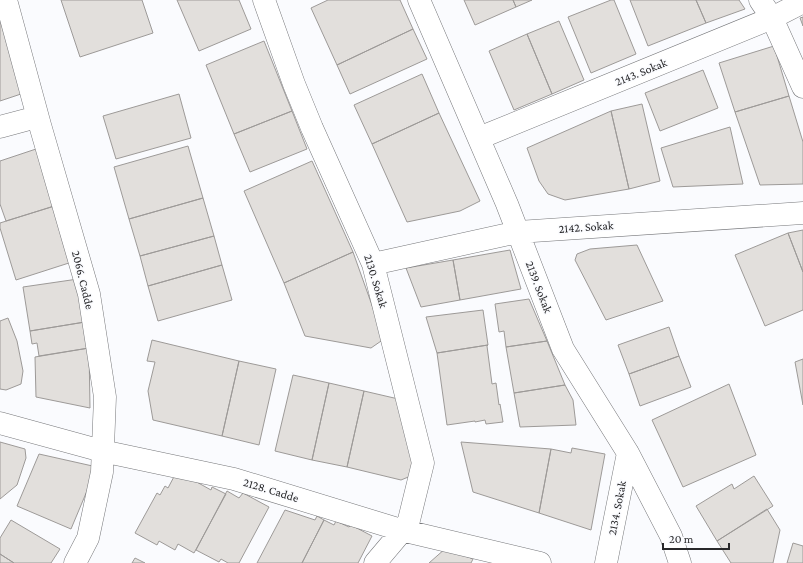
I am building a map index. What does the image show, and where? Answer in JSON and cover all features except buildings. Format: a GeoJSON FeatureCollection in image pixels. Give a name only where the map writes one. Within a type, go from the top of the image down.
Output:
{"type":"FeatureCollection","features":[{"type":"Feature","properties":{"kind":"street","name":"2066. Cadde"},"geometry":{"type":"LineString","coordinates":[[6,0],[37,117],[89,294],[105,397],[102,472],[88,538],[75,563]]}},
{"type":"Feature","properties":{"kind":"street","name":"2130. Sokak"},"geometry":{"type":"LineString","coordinates":[[264,0],[309,121],[373,264],[423,463],[408,524],[375,563]]}},
{"type":"Feature","properties":{"kind":"street","name":"2139. Sokak"},"geometry":{"type":"LineString","coordinates":[[419,0],[518,232],[563,349],[628,453],[671,536],[680,563]]}},
{"type":"Feature","properties":{"kind":"street"},"geometry":{"type":"LineString","coordinates":[[760,0],[772,18],[803,87]]}},
{"type":"Feature","properties":{"kind":"street","name":"2143. Sokak"},"geometry":{"type":"LineString","coordinates":[[479,138],[772,18],[803,2]]}},
{"type":"Feature","properties":{"kind":"street"},"geometry":{"type":"LineString","coordinates":[[0,128],[37,117]]}},
{"type":"Feature","properties":{"kind":"street","name":"2142. Sokak"},"geometry":{"type":"LineString","coordinates":[[373,264],[518,232],[803,213]]}},
{"type":"Feature","properties":{"kind":"street","name":"2128. Cadde"},"geometry":{"type":"LineString","coordinates":[[0,423],[102,451],[234,479],[402,530],[540,563]]}},
{"type":"Feature","properties":{"kind":"street","name":"2134. Sokak"},"geometry":{"type":"LineString","coordinates":[[606,563],[628,453]]}}]}
